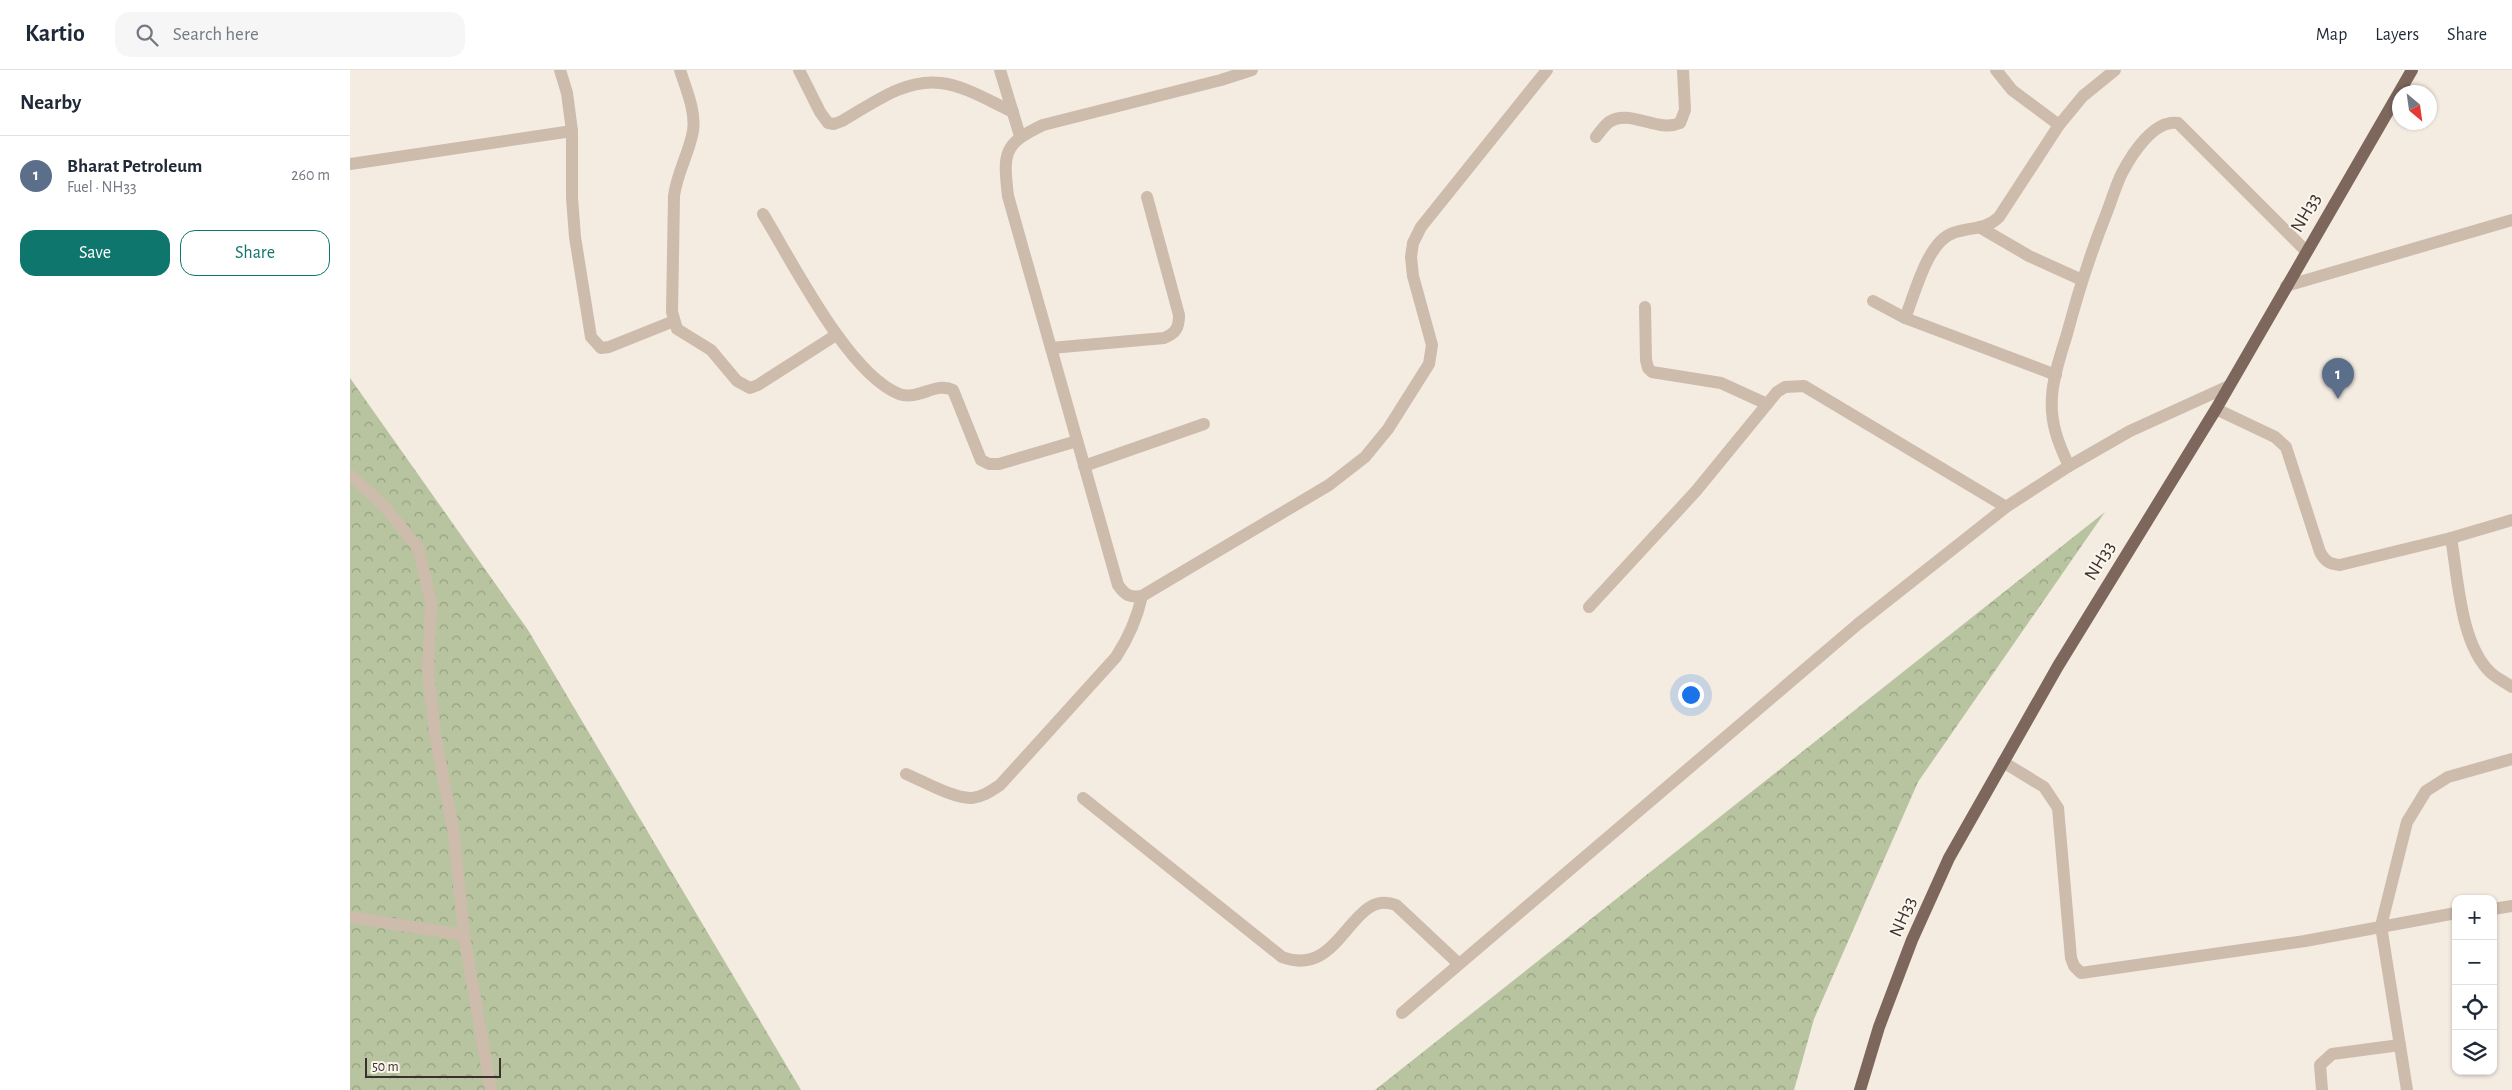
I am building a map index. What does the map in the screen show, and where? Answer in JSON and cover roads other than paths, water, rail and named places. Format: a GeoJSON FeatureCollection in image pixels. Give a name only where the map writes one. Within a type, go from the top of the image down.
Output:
{"type":"FeatureCollection","features":[{"type":"Feature","properties":{"kind":"main road","name":"NH33"},"geometry":{"type":"LineString","coordinates":[[1860,1090],[1879,1027],[1912,940],[1949,858],[2128,549],[2230,386],[2306,251],[2412,70]]}},
{"type":"Feature","properties":{"kind":"street"},"geometry":{"type":"LineString","coordinates":[[560,70],[567,93],[572,131],[572,198],[575,237],[591,337],[601,348],[609,347],[674,321]]}},
{"type":"Feature","properties":{"kind":"street"},"geometry":{"type":"LineString","coordinates":[[680,70],[693,113],[693,130],[676,179],[674,196],[672,312],[674,321],[683,334],[711,350],[737,381],[750,388],[758,385],[836,335]]}},
{"type":"Feature","properties":{"kind":"street"},"geometry":{"type":"LineString","coordinates":[[799,70],[820,112],[828,123],[834,124],[842,121],[896,91],[919,82],[942,83],[958,88],[1013,112]]}},
{"type":"Feature","properties":{"kind":"street"},"geometry":{"type":"LineString","coordinates":[[1000,70],[1020,136]]}},
{"type":"Feature","properties":{"kind":"street"},"geometry":{"type":"LineString","coordinates":[[1252,70],[1221,80],[1043,125],[1020,136],[1009,149],[1005,165],[1008,196],[1118,585],[1124,593],[1132,598],[1142,596],[1329,485],[1365,457],[1388,429],[1429,364],[1432,345],[1413,276],[1410,257],[1413,243],[1421,227],[1547,70]]}},
{"type":"Feature","properties":{"kind":"street"},"geometry":{"type":"LineString","coordinates":[[1596,136],[1609,122],[1616,119],[1626,118],[1665,126],[1680,124],[1685,110],[1683,70]]}},
{"type":"Feature","properties":{"kind":"street"},"geometry":{"type":"LineString","coordinates":[[1996,70],[2012,90],[2059,125]]}},
{"type":"Feature","properties":{"kind":"street"},"geometry":{"type":"LineString","coordinates":[[1905,318],[1932,251],[1940,240],[1952,233],[1992,224],[1999,217],[2059,125],[2083,96],[2115,70]]}},
{"type":"Feature","properties":{"kind":"street"},"geometry":{"type":"LineString","coordinates":[[2068,466],[2057,440],[2052,417],[2052,396],[2056,375],[2082,280],[2122,173],[2144,140],[2159,127],[2170,122],[2178,123],[2306,251]]}},
{"type":"Feature","properties":{"kind":"street"},"geometry":{"type":"LineString","coordinates":[[350,164],[572,131]]}},
{"type":"Feature","properties":{"kind":"street"},"geometry":{"type":"LineString","coordinates":[[1051,348],[1164,338],[1175,333],[1179,325],[1179,315],[1146,197]]}},
{"type":"Feature","properties":{"kind":"street"},"geometry":{"type":"LineString","coordinates":[[763,214],[836,335],[865,370],[899,394],[909,397],[948,387],[953,390],[976,452],[981,460],[989,464],[999,464],[1077,441]]}},
{"type":"Feature","properties":{"kind":"street"},"geometry":{"type":"LineString","coordinates":[[2286,286],[2512,220]]}},
{"type":"Feature","properties":{"kind":"street"},"geometry":{"type":"LineString","coordinates":[[1981,228],[2029,256],[2082,280]]}},
{"type":"Feature","properties":{"kind":"street"},"geometry":{"type":"LineString","coordinates":[[1873,301],[1905,318],[2056,375]]}},
{"type":"Feature","properties":{"kind":"street"},"geometry":{"type":"LineString","coordinates":[[1645,307],[1646,360],[1652,372],[1721,383],[1767,404]]}},
{"type":"Feature","properties":{"kind":"street"},"geometry":{"type":"LineString","coordinates":[[1589,607],[1696,491],[1767,404],[1785,387],[1804,386],[2006,507]]}},
{"type":"Feature","properties":{"kind":"street"},"geometry":{"type":"LineString","coordinates":[[1402,1013],[1858,624],[2006,507],[2068,466],[2130,431],[2230,386]]}},
{"type":"Feature","properties":{"kind":"street"},"geometry":{"type":"LineString","coordinates":[[2216,409],[2275,437],[2286,447],[2320,552],[2325,561],[2332,564],[2340,565],[2451,538],[2512,520]]}},
{"type":"Feature","properties":{"kind":"street"},"geometry":{"type":"LineString","coordinates":[[1084,466],[1204,424]]}},
{"type":"Feature","properties":{"kind":"street"},"geometry":{"type":"LineString","coordinates":[[350,475],[384,506],[418,548],[431,602],[428,673],[435,734],[454,834],[464,935],[491,1090]]}},
{"type":"Feature","properties":{"kind":"street"},"geometry":{"type":"LineString","coordinates":[[2451,538],[2467,631],[2477,656],[2490,673],[2512,687]]}},
{"type":"Feature","properties":{"kind":"street"},"geometry":{"type":"LineString","coordinates":[[906,774],[959,796],[972,798],[987,794],[1000,785],[1116,657],[1129,637],[1138,614],[1142,596]]}},
{"type":"Feature","properties":{"kind":"street"},"geometry":{"type":"LineString","coordinates":[[2407,1090],[2381,926],[2407,822],[2426,791],[2448,777],[2512,759]]}},
{"type":"Feature","properties":{"kind":"street"},"geometry":{"type":"LineString","coordinates":[[2003,762],[2039,783],[2052,796],[2058,808],[2071,958],[2074,966],[2081,973],[2305,942],[2452,914]]}},
{"type":"Feature","properties":{"kind":"street"},"geometry":{"type":"LineString","coordinates":[[1083,798],[1282,957],[1295,962],[1310,961],[1323,954],[1363,912],[1374,903],[1386,901],[1396,905],[1459,964]]}},
{"type":"Feature","properties":{"kind":"street"},"geometry":{"type":"LineString","coordinates":[[2497,908],[2512,906]]}},
{"type":"Feature","properties":{"kind":"street"},"geometry":{"type":"LineString","coordinates":[[350,916],[464,935]]}},
{"type":"Feature","properties":{"kind":"street"},"geometry":{"type":"LineString","coordinates":[[2322,1090],[2320,1065],[2332,1054],[2400,1045]]}},
{"type":"Feature","properties":{"kind":"place","name":"Bharat Petroleum"},"geometry":{"type":"Point","coordinates":[2338,399]}}]}
